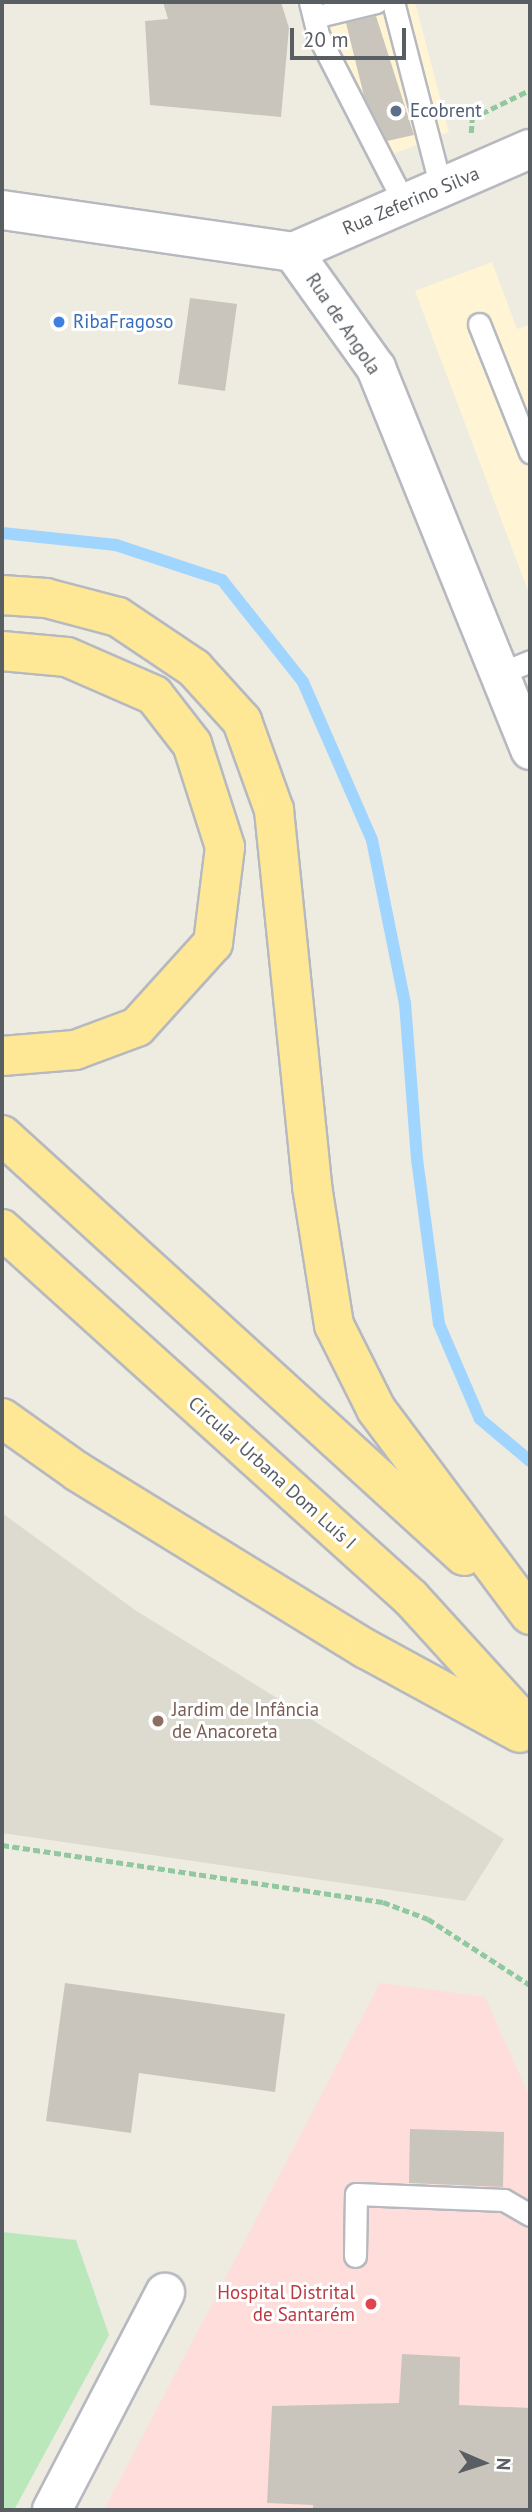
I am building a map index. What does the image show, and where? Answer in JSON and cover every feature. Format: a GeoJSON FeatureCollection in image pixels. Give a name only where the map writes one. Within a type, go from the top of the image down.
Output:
{"type":"FeatureCollection","features":[{"type":"Feature","properties":{"kind":"highway"},"geometry":{"type":"LineString","coordinates":[[2,596],[46,598],[118,617],[194,668],[242,721],[274,810],[312,1186],[334,1325],[376,1409],[530,1616]]}},
{"type":"Feature","properties":{"kind":"highway"},"geometry":{"type":"LineString","coordinates":[[2,651],[68,657],[154,695],[192,744],[225,848],[213,943],[137,1027],[75,1051],[2,1056]]}},
{"type":"Feature","properties":{"kind":"highway"},"geometry":{"type":"LineString","coordinates":[[2,1135],[530,1616]]}},
{"type":"Feature","properties":{"kind":"highway","name":"Circular Urbana Dom Luís I"},"geometry":{"type":"LineString","coordinates":[[2,1229],[411,1598],[530,1729]]}},
{"type":"Feature","properties":{"kind":"highway"},"geometry":{"type":"LineString","coordinates":[[2,1418],[78,1472],[366,1649],[530,1739]]}},
{"type":"Feature","properties":{"kind":"street","name":"Rua Zeferino Silva"},"geometry":{"type":"LineString","coordinates":[[293,252],[530,149]]}},
{"type":"Feature","properties":{"kind":"street"},"geometry":{"type":"LineString","coordinates":[[2,210],[293,252]]}},
{"type":"Feature","properties":{"kind":"street","name":"Rua de Angola"},"geometry":{"type":"LineString","coordinates":[[293,252],[376,368],[496,675],[530,750]]}},
{"type":"Feature","properties":{"kind":"street"},"geometry":{"type":"LineString","coordinates":[[52,2510],[165,2293]]}},
{"type":"Feature","properties":{"kind":"lane"},"geometry":{"type":"LineString","coordinates":[[376,2],[312,10],[405,204]]}},
{"type":"Feature","properties":{"kind":"lane"},"geometry":{"type":"LineString","coordinates":[[393,2],[440,188]]}},
{"type":"Feature","properties":{"kind":"lane"},"geometry":{"type":"LineString","coordinates":[[480,324],[530,452]]}},
{"type":"Feature","properties":{"kind":"lane"},"geometry":{"type":"LineString","coordinates":[[496,675],[530,661]]}},
{"type":"Feature","properties":{"kind":"lane"},"geometry":{"type":"LineString","coordinates":[[355,2256],[356,2194],[504,2200],[530,2215]]}},
{"type":"Feature","properties":{"kind":"path"},"geometry":{"type":"LineString","coordinates":[[2,1844],[383,1902],[428,1919],[530,1985]]}},
{"type":"Feature","properties":{"kind":"shaded area"},"geometry":{"type":"Polygon","coordinates":[[[296,2],[415,2],[449,132],[371,163],[296,2]]]}},
{"type":"Feature","properties":{"kind":"shaded area"},"geometry":{"type":"Polygon","coordinates":[[[492,262],[517,329],[530,325],[530,596],[415,291],[492,262]]]}},
{"type":"Feature","properties":{"kind":"shaded area","name":"Jardim de Infância de Anacoreta"},"geometry":{"type":"Polygon","coordinates":[[[2,1513],[135,1610],[504,1839],[465,1901],[2,1833],[2,1513]]]}},
{"type":"Feature","properties":{"kind":"shaded area","name":"Hospital Distrital de Santarém"},"geometry":{"type":"Polygon","coordinates":[[[380,1983],[485,1997],[530,2098],[530,2510],[104,2510],[380,1983]]]}},
{"type":"Feature","properties":{"kind":"green space"},"geometry":{"type":"Polygon","coordinates":[[[2,2232],[76,2240],[109,2335],[14,2510],[2,2510],[2,2232]]]}},
{"type":"Feature","properties":{"kind":"building"},"geometry":{"type":"Polygon","coordinates":[[[163,2],[281,2],[289,28],[281,117],[150,105],[145,21],[168,19],[163,2]]]}},
{"type":"Feature","properties":{"kind":"building"},"geometry":{"type":"Polygon","coordinates":[[[376,16],[414,135],[387,141],[364,96],[346,23],[376,16]]]}},
{"type":"Feature","properties":{"kind":"building"},"geometry":{"type":"Polygon","coordinates":[[[190,298],[237,304],[225,391],[178,384],[190,298]]]}},
{"type":"Feature","properties":{"kind":"building"},"geometry":{"type":"Polygon","coordinates":[[[65,1983],[285,2014],[275,2092],[139,2073],[131,2133],[46,2121],[65,1983]]]}},
{"type":"Feature","properties":{"kind":"building"},"geometry":{"type":"Polygon","coordinates":[[[410,2129],[504,2132],[503,2187],[409,2183],[410,2129]]]}},
{"type":"Feature","properties":{"kind":"building"},"geometry":{"type":"Polygon","coordinates":[[[402,2354],[460,2357],[459,2405],[530,2408],[530,2510],[313,2510],[313,2505],[267,2503],[272,2406],[399,2403],[402,2354]]]}},
{"type":"Feature","properties":{"kind":"waterway"},"geometry":{"type":"LineString","coordinates":[[2,533],[116,545],[222,580],[303,682],[372,840],[405,1003],[417,1159],[439,1324],[480,1419],[530,1461]]}},
{"type":"Feature","properties":{"kind":"place","name":"Ecobrent"},"geometry":{"type":"Point","coordinates":[396,111]}},
{"type":"Feature","properties":{"kind":"place","name":"RibaFragoso"},"geometry":{"type":"Point","coordinates":[59,322]}},
{"type":"Feature","properties":{"kind":"place","name":"Jardim de Infância de Anacoreta"},"geometry":{"type":"Point","coordinates":[158,1721]}},
{"type":"Feature","properties":{"kind":"place","name":"Hospital Distrital de Santarém"},"geometry":{"type":"Point","coordinates":[371,2304]}}]}
